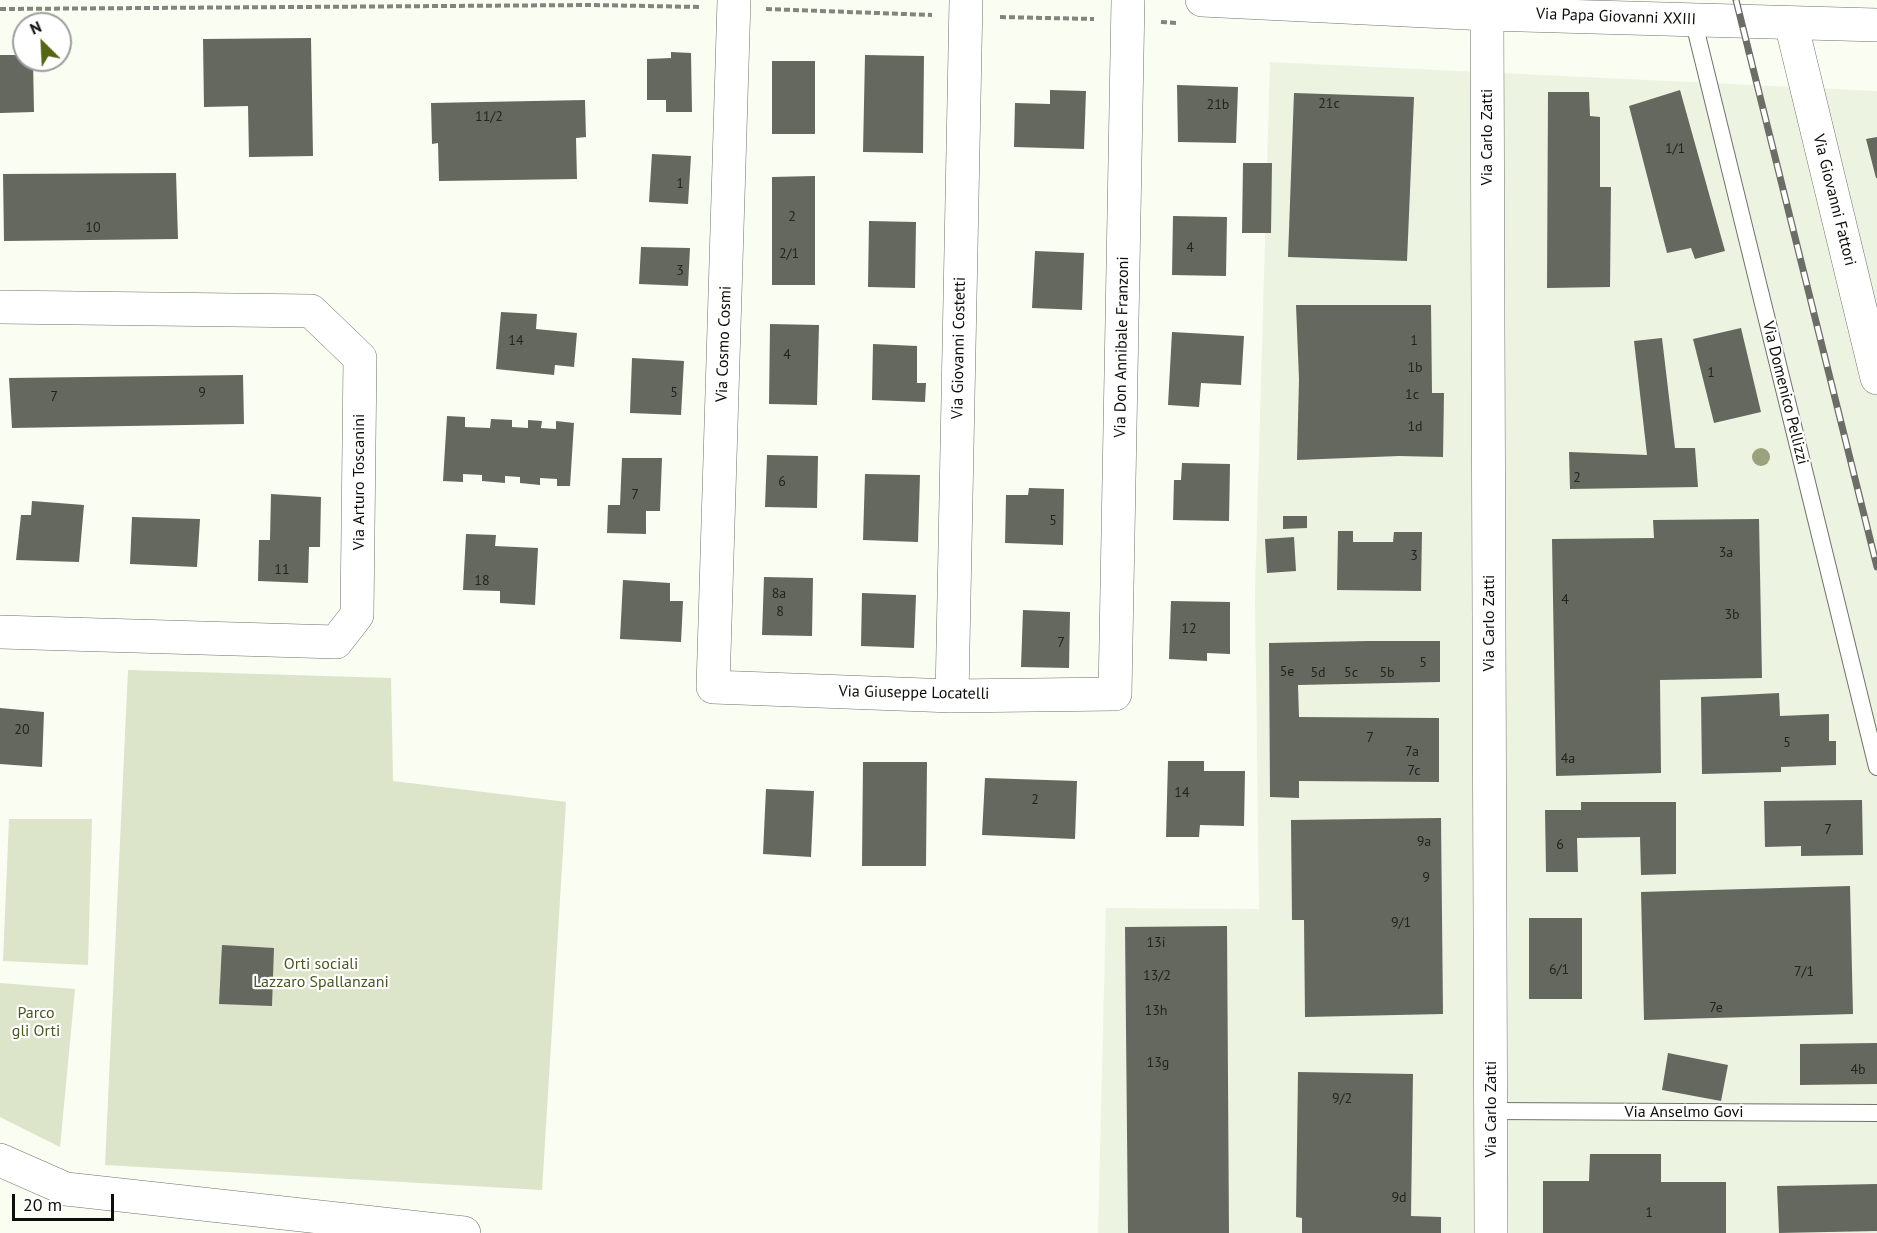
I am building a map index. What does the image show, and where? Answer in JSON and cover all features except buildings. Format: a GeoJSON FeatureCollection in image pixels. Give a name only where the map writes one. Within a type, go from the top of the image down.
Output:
{"type":"FeatureCollection","features":[{"type":"Feature","properties":{"kind":"street","name":"Via Cosmo Cosmi"},"geometry":{"type":"LineString","coordinates":[[713,687],[734,0]]}},
{"type":"Feature","properties":{"kind":"street","name":"Via Giovanni Costetti"},"geometry":{"type":"LineString","coordinates":[[952,696],[966,0]]}},
{"type":"Feature","properties":{"kind":"street","name":"Via Don Annibale Franzoni"},"geometry":{"type":"LineString","coordinates":[[1115,694],[1128,0]]}},
{"type":"Feature","properties":{"kind":"street","name":"Via Papa Giovanni XXIII"},"geometry":{"type":"LineString","coordinates":[[1222,0],[1487,14],[1877,26]]}},
{"type":"Feature","properties":{"kind":"street","name":"Via Carlo Zatti"},"geometry":{"type":"LineString","coordinates":[[1487,14],[1491,1233]]}},
{"type":"Feature","properties":{"kind":"street","name":"Via Giovanni Fattori"},"geometry":{"type":"LineString","coordinates":[[1791,23],[1877,378]]}},
{"type":"Feature","properties":{"kind":"street","name":"Via Arturo Toscanini"},"geometry":{"type":"LineString","coordinates":[[0,307],[311,311],[360,358],[357,615],[336,642],[0,632]]}},
{"type":"Feature","properties":{"kind":"street","name":"Via Giuseppe Locatelli"},"geometry":{"type":"LineString","coordinates":[[713,687],[952,696],[1115,694]]}},
{"type":"Feature","properties":{"kind":"street"},"geometry":{"type":"LineString","coordinates":[[0,1160],[66,1189],[465,1233]]}},
{"type":"Feature","properties":{"kind":"lane","name":"Via Domenico Pellizzi"},"geometry":{"type":"LineString","coordinates":[[1694,19],[1877,767]]}},
{"type":"Feature","properties":{"kind":"lane","name":"Via Anselmo Govi"},"geometry":{"type":"LineString","coordinates":[[1491,1111],[1877,1113]]}},
{"type":"Feature","properties":{"kind":"shaded area"},"geometry":{"type":"Polygon","coordinates":[[[1270,62],[1877,91],[1877,1233],[1098,1233],[1106,908],[1259,909],[1255,594],[1270,62]]]}},
{"type":"Feature","properties":{"kind":"green space","name":"Orti sociali Lazzaro Spallanzani"},"geometry":{"type":"Polygon","coordinates":[[[128,670],[391,678],[393,781],[566,802],[542,1190],[105,1165],[128,670]]]}},
{"type":"Feature","properties":{"kind":"green space"},"geometry":{"type":"Polygon","coordinates":[[[9,819],[92,819],[88,965],[3,961],[9,819]]]}},
{"type":"Feature","properties":{"kind":"green space","name":"Parco gli Orti"},"geometry":{"type":"Polygon","coordinates":[[[0,983],[75,989],[60,1147],[0,1117],[0,983]]]}},
{"type":"Feature","properties":{"kind":"railway"},"geometry":{"type":"LineString","coordinates":[[1736,0],[1877,567]]}}]}
